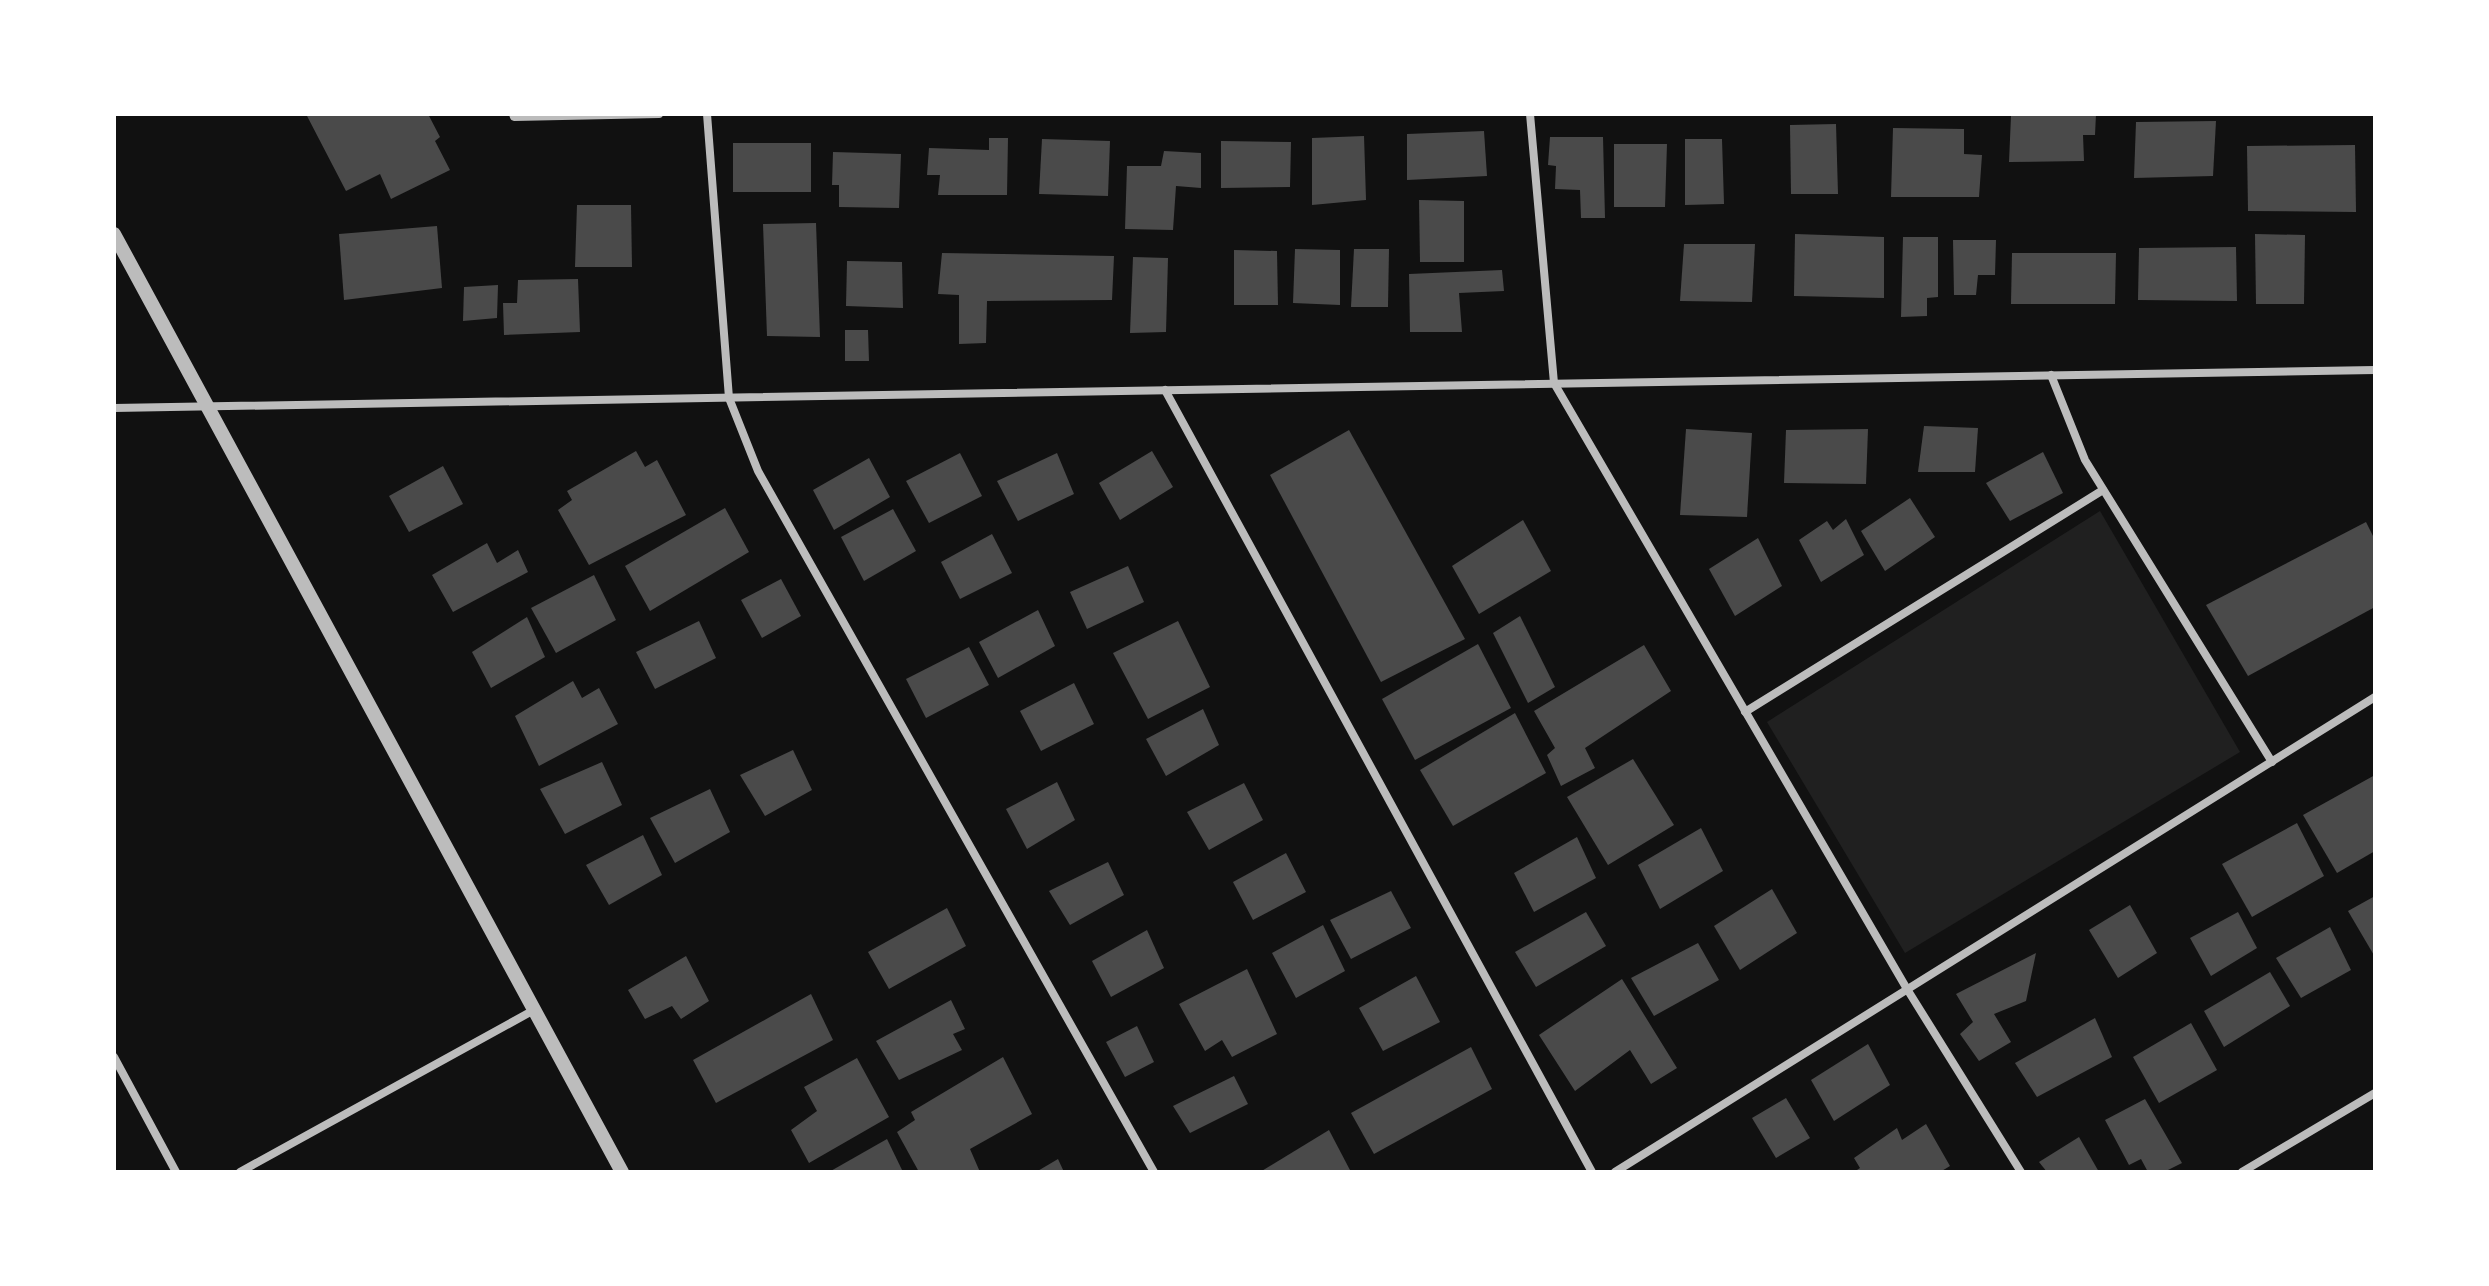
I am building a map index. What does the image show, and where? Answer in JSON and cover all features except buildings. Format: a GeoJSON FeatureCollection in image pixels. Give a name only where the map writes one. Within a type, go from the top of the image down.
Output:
{"type":"FeatureCollection","features":[{"type":"Feature","properties":{"kind":"street"},"geometry":{"type":"LineString","coordinates":[[513,114],[659,114]]}},
{"type":"Feature","properties":{"kind":"street"},"geometry":{"type":"LineString","coordinates":[[707,114],[729,398],[758,471],[1154,1172]]}},
{"type":"Feature","properties":{"kind":"street"},"geometry":{"type":"LineString","coordinates":[[1530,114],[1554,383],[1907,989],[2021,1172]]}},
{"type":"Feature","properties":{"kind":"street"},"geometry":{"type":"LineString","coordinates":[[114,234],[622,1172]]}},
{"type":"Feature","properties":{"kind":"street"},"geometry":{"type":"LineString","coordinates":[[114,408],[2375,370]]}},
{"type":"Feature","properties":{"kind":"street"},"geometry":{"type":"LineString","coordinates":[[2051,375],[2085,460],[2272,762]]}},
{"type":"Feature","properties":{"kind":"street"},"geometry":{"type":"LineString","coordinates":[[1165,390],[1592,1172]]}},
{"type":"Feature","properties":{"kind":"street"},"geometry":{"type":"LineString","coordinates":[[1745,712],[2103,490]]}},
{"type":"Feature","properties":{"kind":"street"},"geometry":{"type":"LineString","coordinates":[[1615,1172],[2375,697]]}},
{"type":"Feature","properties":{"kind":"street"},"geometry":{"type":"LineString","coordinates":[[240,1172],[534,1010]]}},
{"type":"Feature","properties":{"kind":"street"},"geometry":{"type":"LineString","coordinates":[[114,1057],[176,1172]]}},
{"type":"Feature","properties":{"kind":"street"},"geometry":{"type":"LineString","coordinates":[[2242,1172],[2375,1093]]}},
{"type":"Feature","properties":{"kind":"shaded area"},"geometry":{"type":"Polygon","coordinates":[[[2100,511],[2240,752],[1905,953],[1767,722],[2100,511]]]}}]}
